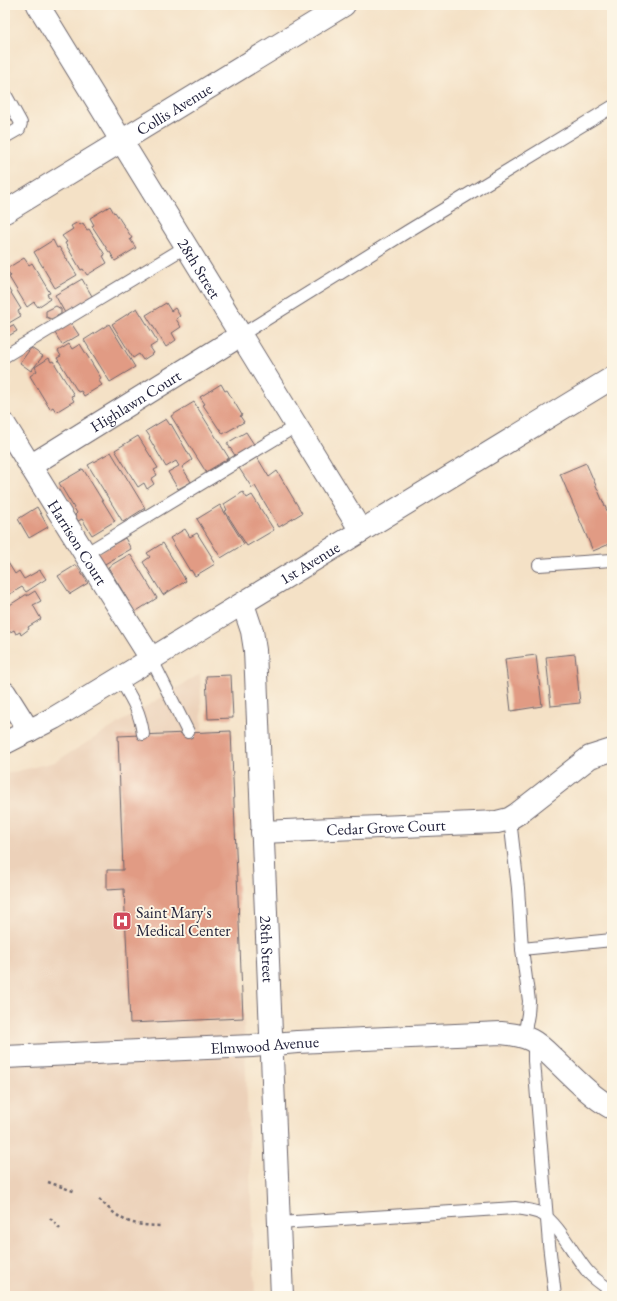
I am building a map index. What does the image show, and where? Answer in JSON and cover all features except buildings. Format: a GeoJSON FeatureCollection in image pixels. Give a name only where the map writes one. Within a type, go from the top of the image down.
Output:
{"type":"FeatureCollection","features":[{"type":"Feature","properties":{"kind":"street","name":"28th Street"},"geometry":{"type":"LineString","coordinates":[[38,5],[361,531]]}},
{"type":"Feature","properties":{"kind":"street","name":"Collis Avenue"},"geometry":{"type":"LineString","coordinates":[[5,212],[344,5]]}},
{"type":"Feature","properties":{"kind":"street","name":"Highlawn Court"},"geometry":{"type":"LineString","coordinates":[[30,466],[240,335]]}},
{"type":"Feature","properties":{"kind":"street","name":"1st Avenue"},"geometry":{"type":"LineString","coordinates":[[5,743],[54,718],[152,660],[612,378]]}},
{"type":"Feature","properties":{"kind":"street","name":"Harrison Court"},"geometry":{"type":"LineString","coordinates":[[5,425],[152,660]]}},
{"type":"Feature","properties":{"kind":"street","name":"28th Street"},"geometry":{"type":"LineString","coordinates":[[243,604],[252,631],[255,650],[282,1296]]}},
{"type":"Feature","properties":{"kind":"street"},"geometry":{"type":"LineString","coordinates":[[5,693],[29,731]]}},
{"type":"Feature","properties":{"kind":"street"},"geometry":{"type":"LineString","coordinates":[[509,819],[590,757],[612,750]]}},
{"type":"Feature","properties":{"kind":"street","name":"Cedar Grove Court"},"geometry":{"type":"LineString","coordinates":[[262,832],[484,824],[509,819]]}},
{"type":"Feature","properties":{"kind":"street","name":"Elmwood Avenue"},"geometry":{"type":"LineString","coordinates":[[5,1057],[501,1033],[512,1034],[531,1040]]}},
{"type":"Feature","properties":{"kind":"street"},"geometry":{"type":"LineString","coordinates":[[531,1040],[592,1093],[612,1108]]}},
{"type":"Feature","properties":{"kind":"lane"},"geometry":{"type":"LineString","coordinates":[[5,94],[21,123],[19,128],[5,137]]}},
{"type":"Feature","properties":{"kind":"lane"},"geometry":{"type":"LineString","coordinates":[[240,335],[612,107]]}},
{"type":"Feature","properties":{"kind":"lane"},"geometry":{"type":"LineString","coordinates":[[5,356],[187,246]]}},
{"type":"Feature","properties":{"kind":"lane"},"geometry":{"type":"LineString","coordinates":[[85,554],[296,426]]}},
{"type":"Feature","properties":{"kind":"lane"},"geometry":{"type":"LineString","coordinates":[[539,565],[612,560]]}},
{"type":"Feature","properties":{"kind":"lane"},"geometry":{"type":"LineString","coordinates":[[152,660],[188,732]]}},
{"type":"Feature","properties":{"kind":"lane"},"geometry":{"type":"LineString","coordinates":[[120,679],[137,708],[143,734]]}},
{"type":"Feature","properties":{"kind":"lane"},"geometry":{"type":"LineString","coordinates":[[509,819],[518,888],[528,1014],[531,1040],[534,1050],[547,1219],[555,1296]]}},
{"type":"Feature","properties":{"kind":"lane"},"geometry":{"type":"LineString","coordinates":[[522,949],[612,940]]}},
{"type":"Feature","properties":{"kind":"lane"},"geometry":{"type":"LineString","coordinates":[[279,1222],[515,1208],[533,1211],[543,1215],[547,1219],[572,1248],[588,1271],[599,1283],[612,1291]]}},
{"type":"Feature","properties":{"kind":"path"},"geometry":{"type":"LineString","coordinates":[[48,1182],[76,1192]]}},
{"type":"Feature","properties":{"kind":"path"},"geometry":{"type":"LineString","coordinates":[[99,1199],[111,1211],[128,1222],[162,1226]]}},
{"type":"Feature","properties":{"kind":"path"},"geometry":{"type":"LineString","coordinates":[[50,1218],[60,1229]]}},
{"type":"Feature","properties":{"kind":"shaded area","name":"Saint Mary's Medical Center"},"geometry":{"type":"Polygon","coordinates":[[[200,674],[202,729],[232,727],[255,1296],[5,1296],[5,774],[55,762],[200,674]]]}},
{"type":"Feature","properties":{"kind":"place","name":"Saint Mary's Medical Center"},"geometry":{"type":"Point","coordinates":[122,921]}}]}
